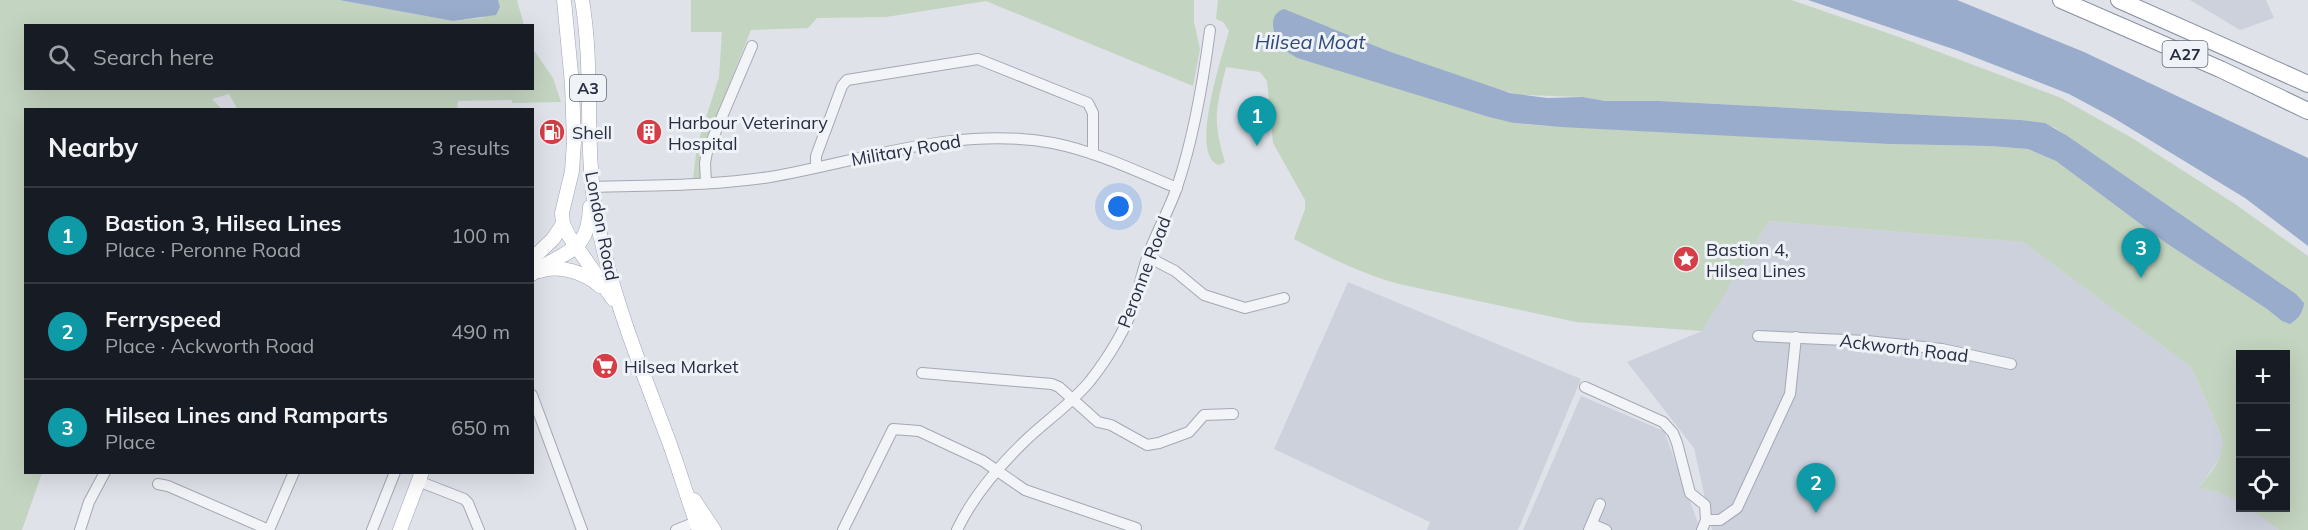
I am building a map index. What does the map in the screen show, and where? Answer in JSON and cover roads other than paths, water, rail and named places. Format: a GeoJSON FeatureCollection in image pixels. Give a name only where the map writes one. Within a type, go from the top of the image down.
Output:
{"type":"FeatureCollection","features":[{"type":"Feature","properties":{"kind":"highway","name":"A27"},"geometry":{"type":"LineString","coordinates":[[2061,0],[2220,69],[2308,111]]}},
{"type":"Feature","properties":{"kind":"highway","name":"A27"},"geometry":{"type":"LineString","coordinates":[[2119,0],[2308,84]]}},
{"type":"Feature","properties":{"kind":"main road","name":"London Road"},"geometry":{"type":"LineString","coordinates":[[564,0],[572,84],[574,142],[572,171],[562,213],[563,225],[619,309]]}},
{"type":"Feature","properties":{"kind":"main road","name":"London Road"},"geometry":{"type":"LineString","coordinates":[[582,0],[587,59],[591,181],[602,242],[619,309],[681,474],[697,526]]}},
{"type":"Feature","properties":{"kind":"main road","name":"A3"},"geometry":{"type":"LineString","coordinates":[[578,247],[588,226],[591,181]]}},
{"type":"Feature","properties":{"kind":"main road"},"geometry":{"type":"LineString","coordinates":[[534,257],[553,239],[563,225]]}},
{"type":"Feature","properties":{"kind":"main road"},"geometry":{"type":"LineString","coordinates":[[534,273],[578,247]]}},
{"type":"Feature","properties":{"kind":"main road","name":"London Road"},"geometry":{"type":"LineString","coordinates":[[534,273],[548,269],[581,274],[602,288],[619,309]]}},
{"type":"Feature","properties":{"kind":"main road","name":"London Road"},"geometry":{"type":"LineString","coordinates":[[681,474],[695,502],[714,530]]}},
{"type":"Feature","properties":{"kind":"main road"},"geometry":{"type":"LineString","coordinates":[[400,530],[420,477]]}},
{"type":"Feature","properties":{"kind":"street","name":"Peronne Road"},"geometry":{"type":"LineString","coordinates":[[957,530],[979,493],[998,470],[1026,440],[1074,400],[1113,348],[1125,327],[1148,256],[1177,188],[1201,90],[1210,30]]}},
{"type":"Feature","properties":{"kind":"street"},"geometry":{"type":"LineString","coordinates":[[706,182],[707,152],[752,46]]}},
{"type":"Feature","properties":{"kind":"street"},"geometry":{"type":"LineString","coordinates":[[816,167],[816,156],[842,86],[848,80],[978,58],[1088,103],[1093,113],[1093,154]]}},
{"type":"Feature","properties":{"kind":"street","name":"Military Road"},"geometry":{"type":"LineString","coordinates":[[591,181],[706,182],[761,178],[908,148],[973,139],[1036,141],[1093,154],[1177,188]]}},
{"type":"Feature","properties":{"kind":"street"},"geometry":{"type":"LineString","coordinates":[[1148,256],[1175,271],[1204,295],[1245,308],[1284,298]]}},
{"type":"Feature","properties":{"kind":"street","name":"Ackworth Road"},"geometry":{"type":"LineString","coordinates":[[1758,336],[1867,341],[1942,349],[2011,364]]}},
{"type":"Feature","properties":{"kind":"street"},"geometry":{"type":"LineString","coordinates":[[1585,387],[1663,422],[1677,443],[1690,493],[1705,505],[1704,525],[1720,520],[1737,508],[1790,394],[1796,338]]}},
{"type":"Feature","properties":{"kind":"street"},"geometry":{"type":"LineString","coordinates":[[922,373],[1052,384],[1059,387],[1098,422],[1111,425],[1147,445],[1189,432],[1204,415],[1233,414]]}},
{"type":"Feature","properties":{"kind":"street"},"geometry":{"type":"LineString","coordinates":[[534,400],[582,530]]}},
{"type":"Feature","properties":{"kind":"street"},"geometry":{"type":"LineString","coordinates":[[843,530],[893,429],[919,431],[983,461],[1025,490],[1136,528]]}},
{"type":"Feature","properties":{"kind":"street"},"geometry":{"type":"LineString","coordinates":[[80,530],[89,502],[104,474]]}},
{"type":"Feature","properties":{"kind":"street"},"geometry":{"type":"LineString","coordinates":[[158,484],[168,486],[269,530],[293,474]]}},
{"type":"Feature","properties":{"kind":"street"},"geometry":{"type":"LineString","coordinates":[[372,530],[394,474]]}},
{"type":"Feature","properties":{"kind":"street"},"geometry":{"type":"LineString","coordinates":[[420,477],[464,499],[468,503],[479,530]]}},
{"type":"Feature","properties":{"kind":"street"},"geometry":{"type":"LineString","coordinates":[[1600,504],[1591,527],[1605,530]]}},
{"type":"Feature","properties":{"kind":"street"},"geometry":{"type":"LineString","coordinates":[[676,530],[697,526]]}},
{"type":"Feature","properties":{"kind":"water"},"geometry":{"type":"Polygon","coordinates":[[[339,0],[498,0],[500,7],[496,15],[453,21],[339,0]]]}},
{"type":"Feature","properties":{"kind":"water"},"geometry":{"type":"Polygon","coordinates":[[[1808,0],[1957,0],[2084,52],[2308,158],[2308,246],[2245,198],[2112,117],[2069,94],[1956,50],[1808,0]]]}},
{"type":"Feature","properties":{"kind":"water","name":"Hilsea Moat"},"geometry":{"type":"Polygon","coordinates":[[[1284,9],[1388,51],[1510,93],[1547,98],[1583,97],[1605,101],[1659,101],[2045,123],[2066,135],[2296,294],[2304,303],[2303,310],[2290,324],[2282,321],[2166,243],[2056,161],[2028,149],[1888,144],[1514,123],[1297,58],[1281,46],[1273,28],[1275,17],[1284,9]]]}},
{"type":"Feature","properties":{"kind":"place","name":"Shell"},"geometry":{"type":"Point","coordinates":[552,132]}},
{"type":"Feature","properties":{"kind":"place","name":"Harbour Veterinary Hospital"},"geometry":{"type":"Point","coordinates":[649,132]}},
{"type":"Feature","properties":{"kind":"place","name":"Bastion 3, Hilsea Lines"},"geometry":{"type":"Point","coordinates":[1257,146]}},
{"type":"Feature","properties":{"kind":"place","name":"Bastion 4, Hilsea Lines"},"geometry":{"type":"Point","coordinates":[1686,259]}},
{"type":"Feature","properties":{"kind":"place","name":"Hilsea Lines and Ramparts"},"geometry":{"type":"Point","coordinates":[2141,278]}},
{"type":"Feature","properties":{"kind":"place","name":"Hilsea Market"},"geometry":{"type":"Point","coordinates":[605,366]}},
{"type":"Feature","properties":{"kind":"place","name":"Ferryspeed"},"geometry":{"type":"Point","coordinates":[1816,513]}}]}
